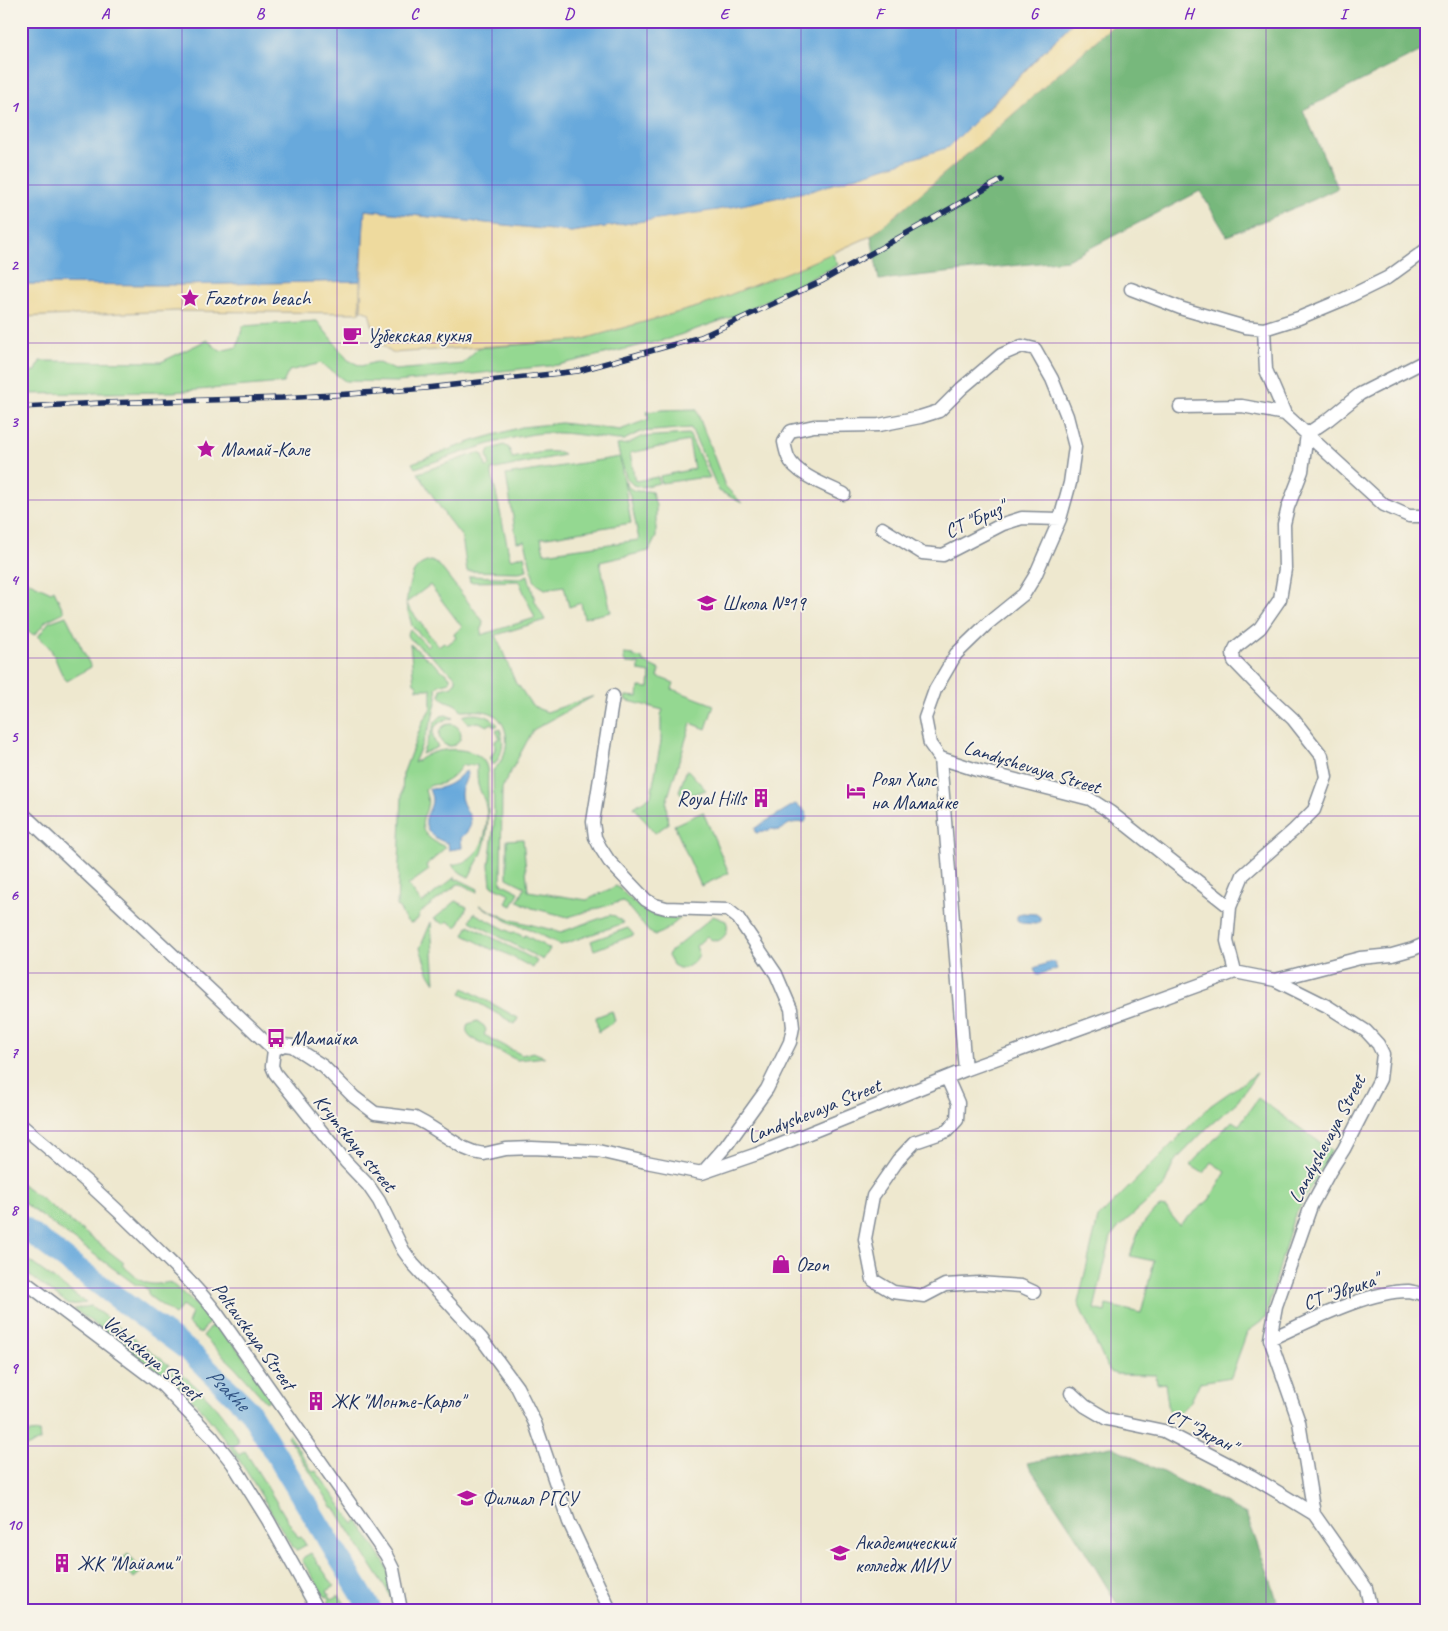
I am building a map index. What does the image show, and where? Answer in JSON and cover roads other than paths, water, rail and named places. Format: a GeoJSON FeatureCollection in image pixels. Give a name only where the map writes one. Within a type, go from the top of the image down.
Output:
{"type":"FeatureCollection","features":[{"type":"Feature","properties":{"kind":"street"},"geometry":{"type":"LineString","coordinates":[[1132,289],[1183,309],[1245,327],[1264,329],[1299,318],[1387,278],[1427,248]]}},
{"type":"Feature","properties":{"kind":"street"},"geometry":{"type":"LineString","coordinates":[[1264,329],[1266,370],[1284,414],[1384,505],[1409,516],[1427,516]]}},
{"type":"Feature","properties":{"kind":"street","name":"Landyshevaya Street"},"geometry":{"type":"LineString","coordinates":[[844,494],[821,484],[799,470],[788,458],[784,442],[791,431],[814,426],[879,425],[920,418],[939,411],[962,388],[1001,355],[1022,346],[1035,350],[1052,379],[1067,416],[1075,447],[1070,483],[1060,519],[1035,576],[1024,594],[956,654],[935,690],[925,718],[930,744],[940,758],[965,1070]]}},
{"type":"Feature","properties":{"kind":"street"},"geometry":{"type":"LineString","coordinates":[[1235,972],[1227,941],[1230,907],[1243,875],[1314,810],[1326,777],[1322,756],[1293,719],[1234,661],[1233,653],[1236,647],[1260,628],[1280,599],[1285,569],[1284,524],[1288,507],[1302,471],[1307,434],[1360,394],[1427,360]]}},
{"type":"Feature","properties":{"kind":"street"},"geometry":{"type":"LineString","coordinates":[[1180,407],[1242,406],[1284,414]]}},
{"type":"Feature","properties":{"kind":"street","name":"СТ \"Бриз\""},"geometry":{"type":"LineString","coordinates":[[882,528],[922,553],[943,555],[1003,524],[1022,518],[1060,519]]}},
{"type":"Feature","properties":{"kind":"street","name":"Landyshevaya Street"},"geometry":{"type":"LineString","coordinates":[[613,696],[593,822],[595,837],[600,848],[609,861],[646,900],[655,906],[675,909],[728,910],[738,918],[776,974],[791,1009],[793,1027],[790,1042],[766,1089],[726,1146],[702,1173]]}},
{"type":"Feature","properties":{"kind":"street","name":"Landyshevaya Street"},"geometry":{"type":"LineString","coordinates":[[940,758],[976,770],[1090,799],[1110,812],[1230,907]]}},
{"type":"Feature","properties":{"kind":"street"},"geometry":{"type":"LineString","coordinates":[[21,812],[274,1050],[284,1045],[292,1046],[323,1066],[354,1097],[375,1113],[414,1118],[464,1148],[484,1154],[506,1149],[532,1148],[598,1151],[702,1173]]}},
{"type":"Feature","properties":{"kind":"street","name":"Landyshevaya Street"},"geometry":{"type":"LineString","coordinates":[[1275,980],[1360,958],[1392,955],[1427,943]]}},
{"type":"Feature","properties":{"kind":"street","name":"Landyshevaya Street"},"geometry":{"type":"LineString","coordinates":[[702,1173],[757,1154],[965,1070],[1235,972],[1275,980],[1328,1006],[1366,1031],[1378,1044],[1383,1054],[1380,1079],[1344,1149],[1311,1206],[1276,1306],[1270,1338]]}},
{"type":"Feature","properties":{"kind":"street","name":"Krymskaya street"},"geometry":{"type":"LineString","coordinates":[[274,1050],[272,1066],[275,1073],[346,1162],[368,1185],[379,1201],[402,1250],[481,1338],[517,1387],[535,1423],[569,1522],[610,1610]]}},
{"type":"Feature","properties":{"kind":"street"},"geometry":{"type":"LineString","coordinates":[[947,1078],[958,1103],[957,1120],[947,1131],[915,1142],[898,1160],[874,1196],[865,1239],[873,1280],[893,1292],[924,1296],[945,1285],[979,1283],[1021,1286],[1034,1292]]}},
{"type":"Feature","properties":{"kind":"street","name":"Poltavskaya Street"},"geometry":{"type":"LineString","coordinates":[[21,1125],[72,1167],[204,1296],[386,1555],[393,1569],[401,1610]]}},
{"type":"Feature","properties":{"kind":"street","name":"Volzhskaya Street"},"geometry":{"type":"LineString","coordinates":[[21,1279],[163,1386],[212,1437],[233,1464],[268,1520],[318,1610]]}},
{"type":"Feature","properties":{"kind":"street","name":"СТ \"Эврика\""},"geometry":{"type":"LineString","coordinates":[[1270,1338],[1356,1302],[1388,1293],[1409,1291],[1427,1295]]}},
{"type":"Feature","properties":{"kind":"street"},"geometry":{"type":"LineString","coordinates":[[1270,1338],[1298,1422],[1314,1514],[1366,1588],[1371,1610]]}},
{"type":"Feature","properties":{"kind":"street","name":"СТ \"Экран\""},"geometry":{"type":"LineString","coordinates":[[1071,1393],[1085,1406],[1107,1419],[1164,1431],[1252,1476],[1314,1514]]}},
{"type":"Feature","properties":{"kind":"water"},"geometry":{"type":"Polygon","coordinates":[[[21,21],[1074,21],[949,147],[814,190],[717,210],[571,232],[365,210],[360,281],[178,285],[21,284],[21,21]]]}},
{"type":"Feature","properties":{"kind":"water"},"geometry":{"type":"Polygon","coordinates":[[[467,771],[461,794],[464,806],[471,820],[470,826],[461,838],[462,848],[449,850],[448,843],[436,838],[427,828],[426,819],[432,800],[429,789],[447,785],[467,771]]]}},
{"type":"Feature","properties":{"kind":"water"},"geometry":{"type":"Polygon","coordinates":[[[795,804],[805,812],[807,816],[805,822],[789,824],[781,830],[773,829],[756,833],[755,828],[795,804]]]}},
{"type":"Feature","properties":{"kind":"water"},"geometry":{"type":"Polygon","coordinates":[[[1022,913],[1036,914],[1040,917],[1040,921],[1036,924],[1021,923],[1017,920],[1017,916],[1022,913]]]}},
{"type":"Feature","properties":{"kind":"water"},"geometry":{"type":"Polygon","coordinates":[[[1054,961],[1057,969],[1037,975],[1034,968],[1054,961]]]}},
{"type":"Feature","properties":{"kind":"waterway","name":"Psakhe"},"geometry":{"type":"LineString","coordinates":[[21,1226],[190,1352],[249,1410],[371,1610]]}},
{"type":"Feature","properties":{"kind":"railway"},"geometry":{"type":"LineString","coordinates":[[21,407],[350,394],[426,388],[578,371],[701,337],[822,281],[1001,180]]}},
{"type":"Feature","properties":{"kind":"place","name":"Fazotron beach"},"geometry":{"type":"Point","coordinates":[190,298]}},
{"type":"Feature","properties":{"kind":"place","name":"Узбекская кухня"},"geometry":{"type":"Point","coordinates":[352,335]}},
{"type":"Feature","properties":{"kind":"place","name":"Мамай-Кале"},"geometry":{"type":"Point","coordinates":[206,449]}},
{"type":"Feature","properties":{"kind":"place","name":"Школа №19"},"geometry":{"type":"Point","coordinates":[707,603]}},
{"type":"Feature","properties":{"kind":"place","name":"Роял Хилс на Мамайке"},"geometry":{"type":"Point","coordinates":[856,791]}},
{"type":"Feature","properties":{"kind":"place","name":"Royal Hills"},"geometry":{"type":"Point","coordinates":[761,798]}},
{"type":"Feature","properties":{"kind":"place","name":"Мамайка"},"geometry":{"type":"Point","coordinates":[276,1038]}},
{"type":"Feature","properties":{"kind":"place","name":"Ozon"},"geometry":{"type":"Point","coordinates":[781,1264]}},
{"type":"Feature","properties":{"kind":"place","name":"ЖК \"Монте-Карло\""},"geometry":{"type":"Point","coordinates":[316,1401]}},
{"type":"Feature","properties":{"kind":"place","name":"Филиал РГСУ"},"geometry":{"type":"Point","coordinates":[467,1498]}},
{"type":"Feature","properties":{"kind":"place","name":"Академический колледж МИУ"},"geometry":{"type":"Point","coordinates":[840,1553]}},
{"type":"Feature","properties":{"kind":"place","name":"ЖК \"Майами\""},"geometry":{"type":"Point","coordinates":[62,1563]}}]}
